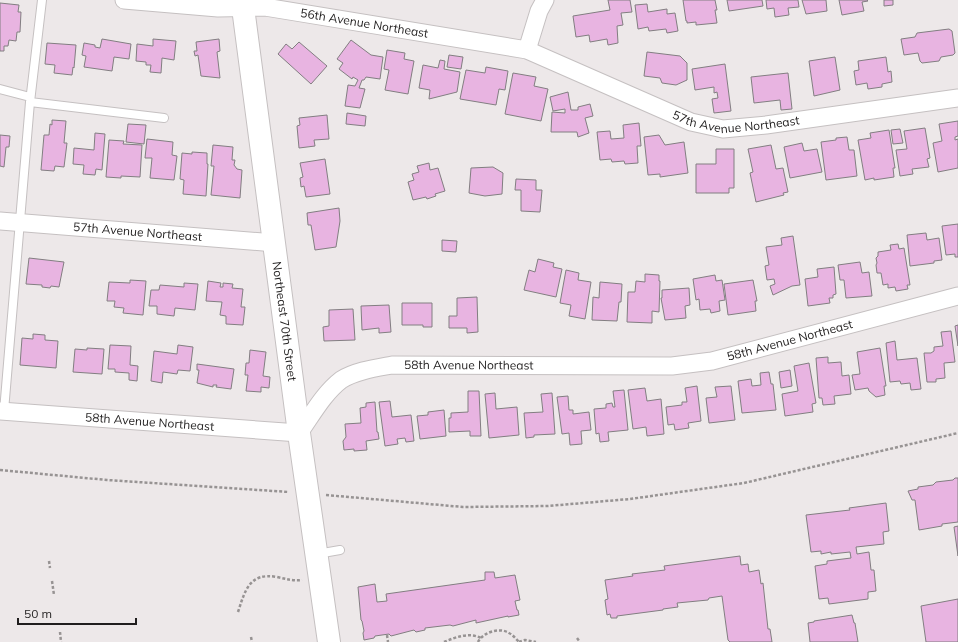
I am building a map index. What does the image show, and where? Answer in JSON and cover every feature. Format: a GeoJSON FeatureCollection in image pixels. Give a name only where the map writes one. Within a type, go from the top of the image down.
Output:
{"type":"FeatureCollection","features":[{"type":"Feature","properties":{"kind":"main road","name":"Northeast 70th Street"},"geometry":{"type":"LineString","coordinates":[[243,4],[299,433],[329,642]]}},
{"type":"Feature","properties":{"kind":"street","name":"56th Avenue Northeast"},"geometry":{"type":"LineString","coordinates":[[124,0],[218,8],[243,4],[527,50]]}},
{"type":"Feature","properties":{"kind":"street"},"geometry":{"type":"LineString","coordinates":[[527,50],[539,11],[545,0]]}},
{"type":"Feature","properties":{"kind":"street","name":"57th Avenue Northeast"},"geometry":{"type":"LineString","coordinates":[[527,50],[691,122],[723,130],[958,98]]}},
{"type":"Feature","properties":{"kind":"street","name":"57th Avenue Northeast"},"geometry":{"type":"LineString","coordinates":[[0,221],[20,224],[274,243]]}},
{"type":"Feature","properties":{"kind":"street","name":"58th Avenue Northeast"},"geometry":{"type":"LineString","coordinates":[[2,411],[299,433],[324,396],[342,380],[369,369],[399,365],[672,366],[712,361],[958,296]]}},
{"type":"Feature","properties":{"kind":"lane"},"geometry":{"type":"LineString","coordinates":[[2,411],[20,224],[30,99],[42,0]]}},
{"type":"Feature","properties":{"kind":"lane"},"geometry":{"type":"LineString","coordinates":[[0,90],[30,99],[164,118]]}},
{"type":"Feature","properties":{"kind":"lane"},"geometry":{"type":"LineString","coordinates":[[316,554],[340,550]]}},
{"type":"Feature","properties":{"kind":"path"},"geometry":{"type":"LineString","coordinates":[[327,495],[463,507],[548,506],[630,499],[744,483],[958,433]]}},
{"type":"Feature","properties":{"kind":"path"},"geometry":{"type":"LineString","coordinates":[[0,470],[107,480],[292,492]]}},
{"type":"Feature","properties":{"kind":"path"},"geometry":{"type":"LineString","coordinates":[[49,561],[50,568]]}},
{"type":"Feature","properties":{"kind":"path"},"geometry":{"type":"LineString","coordinates":[[238,612],[245,590],[254,581],[268,577],[303,580]]}},
{"type":"Feature","properties":{"kind":"path"},"geometry":{"type":"LineString","coordinates":[[52,581],[54,594]]}},
{"type":"Feature","properties":{"kind":"path"},"geometry":{"type":"LineString","coordinates":[[478,642],[481,638],[491,632],[503,630],[509,632],[519,642],[525,640],[536,642]]}},
{"type":"Feature","properties":{"kind":"path"},"geometry":{"type":"LineString","coordinates":[[60,632],[61,642]]}},
{"type":"Feature","properties":{"kind":"path"},"geometry":{"type":"LineString","coordinates":[[387,635],[388,642]]}},
{"type":"Feature","properties":{"kind":"path"},"geometry":{"type":"LineString","coordinates":[[444,642],[470,635],[481,638]]}},
{"type":"Feature","properties":{"kind":"path"},"geometry":{"type":"LineString","coordinates":[[251,637],[252,642]]}},
{"type":"Feature","properties":{"kind":"path"},"geometry":{"type":"LineString","coordinates":[[577,638],[580,642]]}},
{"type":"Feature","properties":{"kind":"building"},"geometry":{"type":"Polygon","coordinates":[[[608,0],[630,0],[632,12],[621,13],[623,25],[617,26],[618,43],[608,45],[607,39],[590,42],[589,35],[576,37],[573,16],[610,10],[608,0]]]}},
{"type":"Feature","properties":{"kind":"building"},"geometry":{"type":"Polygon","coordinates":[[[683,0],[715,0],[717,23],[696,25],[696,22],[687,23],[683,0]]]}},
{"type":"Feature","properties":{"kind":"building"},"geometry":{"type":"Polygon","coordinates":[[[727,0],[762,0],[763,6],[729,11],[727,0]]]}},
{"type":"Feature","properties":{"kind":"building"},"geometry":{"type":"Polygon","coordinates":[[[766,0],[798,0],[799,7],[788,8],[789,15],[775,17],[774,8],[767,9],[766,0]]]}},
{"type":"Feature","properties":{"kind":"building"},"geometry":{"type":"Polygon","coordinates":[[[802,0],[826,0],[827,11],[806,14],[802,0]]]}},
{"type":"Feature","properties":{"kind":"building"},"geometry":{"type":"Polygon","coordinates":[[[839,0],[868,1],[862,2],[864,11],[842,15],[839,0]]]}},
{"type":"Feature","properties":{"kind":"building"},"geometry":{"type":"Polygon","coordinates":[[[884,0],[893,0],[893,5],[884,6],[884,0]]]}},
{"type":"Feature","properties":{"kind":"building"},"geometry":{"type":"Polygon","coordinates":[[[0,3],[19,5],[18,12],[21,12],[20,32],[17,32],[16,41],[9,40],[8,46],[4,46],[4,51],[0,51],[0,3]]]}},
{"type":"Feature","properties":{"kind":"building"},"geometry":{"type":"Polygon","coordinates":[[[647,4],[648,12],[667,9],[667,14],[675,13],[678,31],[667,33],[666,29],[649,31],[648,27],[638,29],[635,5],[647,4]]]}},
{"type":"Feature","properties":{"kind":"building"},"geometry":{"type":"Polygon","coordinates":[[[949,29],[952,31],[955,53],[953,55],[941,57],[939,61],[922,63],[918,53],[904,55],[901,39],[915,37],[917,33],[949,29]]]}},
{"type":"Feature","properties":{"kind":"building"},"geometry":{"type":"Polygon","coordinates":[[[102,39],[131,44],[129,59],[114,57],[112,71],[84,67],[86,56],[82,55],[84,43],[95,45],[95,47],[100,48],[102,39]]]}},
{"type":"Feature","properties":{"kind":"building"},"geometry":{"type":"Polygon","coordinates":[[[153,39],[176,41],[174,60],[162,58],[161,73],[150,72],[151,65],[146,65],[146,62],[136,61],[137,44],[153,46],[153,39]]]}},
{"type":"Feature","properties":{"kind":"building"},"geometry":{"type":"Polygon","coordinates":[[[219,39],[220,51],[217,52],[220,78],[201,76],[198,55],[195,56],[194,51],[197,51],[196,42],[219,39]]]}},
{"type":"Feature","properties":{"kind":"building"},"geometry":{"type":"Polygon","coordinates":[[[351,40],[371,55],[383,57],[380,79],[366,77],[362,80],[359,88],[365,89],[360,108],[345,106],[348,85],[355,86],[358,80],[353,77],[352,79],[339,69],[343,63],[337,59],[351,40]]]}},
{"type":"Feature","properties":{"kind":"building"},"geometry":{"type":"Polygon","coordinates":[[[299,42],[327,66],[311,84],[278,54],[286,44],[292,49],[299,42]]]}},
{"type":"Feature","properties":{"kind":"building"},"geometry":{"type":"Polygon","coordinates":[[[47,43],[76,45],[72,75],[54,73],[55,65],[45,64],[47,43]]]}},
{"type":"Feature","properties":{"kind":"building"},"geometry":{"type":"Polygon","coordinates":[[[387,50],[405,53],[404,59],[414,61],[408,94],[385,90],[389,70],[384,69],[387,50]]]}},
{"type":"Feature","properties":{"kind":"building"},"geometry":{"type":"Polygon","coordinates":[[[647,52],[680,56],[687,63],[687,80],[676,85],[662,83],[660,78],[644,76],[647,52]]]}},
{"type":"Feature","properties":{"kind":"building"},"geometry":{"type":"Polygon","coordinates":[[[449,55],[463,57],[461,69],[447,67],[449,55]]]}},
{"type":"Feature","properties":{"kind":"building"},"geometry":{"type":"Polygon","coordinates":[[[835,57],[840,90],[814,96],[809,61],[835,57]]]}},
{"type":"Feature","properties":{"kind":"building"},"geometry":{"type":"Polygon","coordinates":[[[886,57],[888,72],[891,71],[892,82],[882,84],[882,87],[868,89],[867,83],[856,85],[854,71],[859,70],[858,61],[886,57]]]}},
{"type":"Feature","properties":{"kind":"building"},"geometry":{"type":"Polygon","coordinates":[[[440,60],[445,61],[444,69],[460,72],[457,92],[429,99],[430,90],[419,88],[423,65],[438,68],[440,60]]]}},
{"type":"Feature","properties":{"kind":"building"},"geometry":{"type":"Polygon","coordinates":[[[725,64],[731,111],[714,113],[712,99],[718,98],[717,92],[714,93],[714,87],[695,90],[692,69],[725,64]]]}},
{"type":"Feature","properties":{"kind":"building"},"geometry":{"type":"Polygon","coordinates":[[[486,67],[508,71],[505,90],[499,89],[496,105],[460,99],[466,70],[485,73],[486,67]]]}},
{"type":"Feature","properties":{"kind":"building"},"geometry":{"type":"Polygon","coordinates":[[[513,73],[536,77],[534,86],[548,89],[541,121],[505,114],[513,73]]]}},
{"type":"Feature","properties":{"kind":"building"},"geometry":{"type":"Polygon","coordinates":[[[788,73],[792,109],[781,110],[780,100],[754,103],[751,77],[788,73]]]}},
{"type":"Feature","properties":{"kind":"building"},"geometry":{"type":"Polygon","coordinates":[[[568,92],[571,110],[578,110],[578,107],[590,104],[593,116],[585,118],[589,133],[578,137],[577,132],[551,132],[552,112],[565,113],[565,109],[553,111],[550,97],[568,92]]]}},
{"type":"Feature","properties":{"kind":"building"},"geometry":{"type":"Polygon","coordinates":[[[347,113],[366,116],[365,126],[346,124],[347,113]]]}},
{"type":"Feature","properties":{"kind":"building"},"geometry":{"type":"Polygon","coordinates":[[[327,115],[329,139],[314,140],[315,146],[299,148],[297,126],[300,125],[299,118],[327,115]]]}},
{"type":"Feature","properties":{"kind":"building"},"geometry":{"type":"Polygon","coordinates":[[[52,120],[66,121],[64,143],[67,143],[64,167],[55,166],[54,171],[41,170],[44,135],[49,135],[52,120]]]}},
{"type":"Feature","properties":{"kind":"building"},"geometry":{"type":"Polygon","coordinates":[[[958,121],[958,136],[955,137],[955,140],[958,139],[958,168],[938,172],[933,143],[942,141],[939,124],[958,121]]]}},
{"type":"Feature","properties":{"kind":"building"},"geometry":{"type":"Polygon","coordinates":[[[639,123],[641,146],[637,146],[638,163],[625,164],[624,161],[612,162],[611,159],[600,160],[597,132],[610,131],[611,139],[624,138],[623,125],[639,123]]]}},
{"type":"Feature","properties":{"kind":"building"},"geometry":{"type":"Polygon","coordinates":[[[128,124],[146,125],[144,144],[126,142],[128,124]]]}},
{"type":"Feature","properties":{"kind":"building"},"geometry":{"type":"Polygon","coordinates":[[[925,128],[930,158],[927,159],[929,167],[912,169],[913,174],[900,176],[896,150],[907,149],[904,131],[925,128]]]}},
{"type":"Feature","properties":{"kind":"building"},"geometry":{"type":"Polygon","coordinates":[[[900,129],[903,143],[893,144],[891,130],[900,129]]]}},
{"type":"Feature","properties":{"kind":"building"},"geometry":{"type":"Polygon","coordinates":[[[889,130],[895,168],[893,168],[894,177],[865,180],[858,140],[871,138],[870,133],[889,130]]]}},
{"type":"Feature","properties":{"kind":"building"},"geometry":{"type":"Polygon","coordinates":[[[95,133],[105,134],[102,170],[96,169],[95,175],[83,174],[84,165],[73,164],[74,148],[94,150],[95,133]]]}},
{"type":"Feature","properties":{"kind":"building"},"geometry":{"type":"Polygon","coordinates":[[[0,135],[10,136],[9,147],[6,147],[4,167],[0,166],[0,135]]]}},
{"type":"Feature","properties":{"kind":"building"},"geometry":{"type":"Polygon","coordinates":[[[659,135],[665,145],[684,142],[688,173],[660,177],[660,174],[648,175],[644,137],[659,135]]]}},
{"type":"Feature","properties":{"kind":"building"},"geometry":{"type":"Polygon","coordinates":[[[847,137],[849,150],[854,150],[857,176],[826,180],[821,142],[847,137]]]}},
{"type":"Feature","properties":{"kind":"building"},"geometry":{"type":"Polygon","coordinates":[[[147,139],[173,142],[172,155],[177,156],[174,180],[150,178],[152,158],[145,158],[147,139]]]}},
{"type":"Feature","properties":{"kind":"building"},"geometry":{"type":"Polygon","coordinates":[[[109,140],[124,141],[123,144],[142,145],[140,177],[106,177],[109,140]]]}},
{"type":"Feature","properties":{"kind":"building"},"geometry":{"type":"Polygon","coordinates":[[[802,143],[804,151],[817,149],[822,172],[790,178],[784,147],[802,143]]]}},
{"type":"Feature","properties":{"kind":"building"},"geometry":{"type":"Polygon","coordinates":[[[213,145],[233,147],[232,160],[235,160],[234,165],[237,169],[242,170],[240,198],[211,195],[214,166],[211,166],[213,145]]]}},
{"type":"Feature","properties":{"kind":"building"},"geometry":{"type":"Polygon","coordinates":[[[771,145],[776,169],[783,168],[788,192],[783,193],[784,195],[756,202],[750,173],[753,172],[748,149],[771,145]]]}},
{"type":"Feature","properties":{"kind":"building"},"geometry":{"type":"Polygon","coordinates":[[[716,149],[734,149],[734,188],[729,188],[729,193],[696,193],[696,164],[716,164],[716,149]]]}},
{"type":"Feature","properties":{"kind":"building"},"geometry":{"type":"Polygon","coordinates":[[[192,152],[207,153],[208,164],[206,196],[183,194],[184,180],[180,179],[182,153],[192,154],[192,152]]]}},
{"type":"Feature","properties":{"kind":"building"},"geometry":{"type":"Polygon","coordinates":[[[325,159],[330,194],[306,197],[304,186],[301,187],[300,178],[303,177],[300,163],[325,159]]]}},
{"type":"Feature","properties":{"kind":"building"},"geometry":{"type":"Polygon","coordinates":[[[429,163],[430,170],[438,168],[445,191],[435,194],[436,196],[427,199],[426,197],[413,200],[408,182],[414,180],[412,174],[419,172],[417,166],[429,163]]]}},
{"type":"Feature","properties":{"kind":"building"},"geometry":{"type":"Polygon","coordinates":[[[493,167],[503,173],[502,194],[485,196],[469,193],[471,168],[493,167]]]}},
{"type":"Feature","properties":{"kind":"building"},"geometry":{"type":"Polygon","coordinates":[[[516,179],[536,180],[536,190],[542,190],[540,212],[521,211],[521,190],[515,190],[516,179]]]}},
{"type":"Feature","properties":{"kind":"building"},"geometry":{"type":"Polygon","coordinates":[[[339,208],[340,221],[336,247],[315,250],[311,225],[308,225],[307,213],[339,208]]]}},
{"type":"Feature","properties":{"kind":"building"},"geometry":{"type":"Polygon","coordinates":[[[958,224],[958,257],[955,257],[955,254],[946,255],[942,226],[958,224]]]}},
{"type":"Feature","properties":{"kind":"building"},"geometry":{"type":"Polygon","coordinates":[[[926,233],[927,240],[939,238],[942,260],[934,261],[934,263],[910,266],[907,235],[926,233]]]}},
{"type":"Feature","properties":{"kind":"building"},"geometry":{"type":"Polygon","coordinates":[[[793,236],[800,285],[792,286],[773,295],[770,286],[775,284],[774,279],[767,280],[765,266],[769,265],[766,247],[782,245],[781,238],[793,236]]]}},
{"type":"Feature","properties":{"kind":"building"},"geometry":{"type":"Polygon","coordinates":[[[442,240],[457,241],[456,252],[442,251],[442,240]]]}},
{"type":"Feature","properties":{"kind":"building"},"geometry":{"type":"Polygon","coordinates":[[[898,244],[899,249],[904,248],[910,285],[907,285],[908,289],[896,291],[895,287],[888,288],[888,284],[883,285],[881,273],[877,273],[876,258],[878,256],[878,252],[891,250],[890,245],[898,244]]]}},
{"type":"Feature","properties":{"kind":"building"},"geometry":{"type":"Polygon","coordinates":[[[29,258],[64,262],[59,287],[51,286],[50,288],[42,287],[42,285],[26,284],[29,258]]]}},
{"type":"Feature","properties":{"kind":"building"},"geometry":{"type":"Polygon","coordinates":[[[538,259],[554,263],[553,267],[562,269],[556,297],[524,290],[529,270],[535,272],[538,259]]]}},
{"type":"Feature","properties":{"kind":"building"},"geometry":{"type":"Polygon","coordinates":[[[860,262],[862,273],[869,272],[872,296],[846,298],[844,280],[840,280],[838,265],[860,262]]]}},
{"type":"Feature","properties":{"kind":"building"},"geometry":{"type":"Polygon","coordinates":[[[834,267],[836,294],[833,295],[833,298],[829,298],[830,303],[808,306],[805,279],[818,277],[817,269],[834,267]]]}},
{"type":"Feature","properties":{"kind":"building"},"geometry":{"type":"Polygon","coordinates":[[[566,270],[579,273],[578,280],[591,282],[585,319],[569,316],[571,305],[560,303],[566,270]]]}},
{"type":"Feature","properties":{"kind":"building"},"geometry":{"type":"Polygon","coordinates":[[[645,274],[659,275],[659,312],[652,311],[652,323],[627,322],[628,292],[635,292],[636,281],[645,282],[645,274]]]}},
{"type":"Feature","properties":{"kind":"building"},"geometry":{"type":"Polygon","coordinates":[[[715,275],[716,281],[722,280],[725,300],[719,301],[720,311],[711,313],[710,309],[700,310],[699,299],[696,300],[693,279],[715,275]]]}},
{"type":"Feature","properties":{"kind":"building"},"geometry":{"type":"Polygon","coordinates":[[[130,280],[146,281],[143,315],[123,313],[124,308],[114,307],[115,301],[107,301],[109,282],[130,283],[130,280]]]}},
{"type":"Feature","properties":{"kind":"building"},"geometry":{"type":"Polygon","coordinates":[[[753,280],[757,301],[755,301],[756,311],[728,315],[724,284],[753,280]]]}},
{"type":"Feature","properties":{"kind":"building"},"geometry":{"type":"Polygon","coordinates":[[[208,281],[221,283],[220,287],[223,287],[223,283],[233,284],[232,288],[243,289],[241,307],[245,307],[243,325],[226,324],[226,316],[220,315],[222,302],[206,301],[208,281]]]}},
{"type":"Feature","properties":{"kind":"building"},"geometry":{"type":"Polygon","coordinates":[[[600,282],[622,284],[621,302],[619,302],[617,321],[592,320],[593,297],[599,298],[600,282]]]}},
{"type":"Feature","properties":{"kind":"building"},"geometry":{"type":"Polygon","coordinates":[[[184,283],[198,284],[195,310],[175,308],[174,316],[157,314],[157,306],[149,306],[151,290],[159,290],[160,285],[184,287],[184,283]]]}},
{"type":"Feature","properties":{"kind":"building"},"geometry":{"type":"Polygon","coordinates":[[[689,288],[690,305],[685,306],[686,318],[665,320],[661,298],[662,290],[689,288]]]}},
{"type":"Feature","properties":{"kind":"building"},"geometry":{"type":"Polygon","coordinates":[[[477,297],[478,332],[467,333],[467,328],[449,328],[449,316],[457,316],[457,298],[477,297]]]}},
{"type":"Feature","properties":{"kind":"building"},"geometry":{"type":"Polygon","coordinates":[[[402,303],[432,303],[432,327],[423,327],[423,325],[402,325],[402,303]]]}},
{"type":"Feature","properties":{"kind":"building"},"geometry":{"type":"Polygon","coordinates":[[[389,305],[391,332],[379,333],[379,328],[362,330],[361,306],[389,305]]]}},
{"type":"Feature","properties":{"kind":"building"},"geometry":{"type":"Polygon","coordinates":[[[353,309],[355,340],[324,341],[323,327],[329,326],[329,310],[353,309]]]}},
{"type":"Feature","properties":{"kind":"building"},"geometry":{"type":"Polygon","coordinates":[[[958,325],[958,346],[955,326],[958,325]]]}},
{"type":"Feature","properties":{"kind":"building"},"geometry":{"type":"Polygon","coordinates":[[[951,331],[955,362],[944,363],[945,378],[936,379],[936,382],[927,382],[924,353],[931,353],[934,351],[934,347],[943,346],[941,332],[951,331]]]}},
{"type":"Feature","properties":{"kind":"building"},"geometry":{"type":"Polygon","coordinates":[[[33,334],[45,335],[45,340],[58,341],[56,368],[20,365],[22,338],[33,339],[33,334]]]}},
{"type":"Feature","properties":{"kind":"building"},"geometry":{"type":"Polygon","coordinates":[[[895,341],[897,360],[917,358],[921,389],[911,390],[910,383],[901,384],[900,381],[890,382],[886,343],[895,341]]]}},
{"type":"Feature","properties":{"kind":"building"},"geometry":{"type":"Polygon","coordinates":[[[110,345],[131,346],[130,365],[138,366],[137,381],[129,380],[129,373],[115,372],[115,369],[108,369],[110,345]]]}},
{"type":"Feature","properties":{"kind":"building"},"geometry":{"type":"Polygon","coordinates":[[[178,345],[193,347],[190,371],[178,370],[177,374],[163,372],[162,383],[151,381],[154,351],[177,354],[178,345]]]}},
{"type":"Feature","properties":{"kind":"building"},"geometry":{"type":"Polygon","coordinates":[[[87,348],[104,349],[102,374],[73,372],[75,349],[87,350],[87,348]]]}},
{"type":"Feature","properties":{"kind":"building"},"geometry":{"type":"Polygon","coordinates":[[[880,348],[886,386],[884,386],[885,395],[876,397],[869,391],[868,388],[855,390],[852,375],[860,374],[857,352],[880,348]]]}},
{"type":"Feature","properties":{"kind":"building"},"geometry":{"type":"Polygon","coordinates":[[[250,350],[266,352],[263,376],[270,377],[269,388],[261,387],[261,392],[246,391],[248,375],[245,375],[246,363],[249,363],[250,350]]]}},
{"type":"Feature","properties":{"kind":"building"},"geometry":{"type":"Polygon","coordinates":[[[828,357],[828,363],[841,362],[842,376],[849,375],[851,394],[834,396],[835,404],[823,405],[822,398],[819,398],[816,358],[828,357]]]}},
{"type":"Feature","properties":{"kind":"building"},"geometry":{"type":"Polygon","coordinates":[[[809,363],[816,403],[812,404],[813,412],[785,416],[782,394],[798,391],[794,366],[809,363]]]}},
{"type":"Feature","properties":{"kind":"building"},"geometry":{"type":"Polygon","coordinates":[[[197,364],[234,369],[231,389],[216,387],[217,385],[213,385],[213,387],[197,383],[199,370],[197,370],[197,364]]]}},
{"type":"Feature","properties":{"kind":"building"},"geometry":{"type":"Polygon","coordinates":[[[790,370],[792,386],[781,388],[779,372],[790,370]]]}},
{"type":"Feature","properties":{"kind":"building"},"geometry":{"type":"Polygon","coordinates":[[[769,372],[771,384],[773,384],[776,410],[742,413],[738,381],[751,379],[752,386],[761,385],[760,373],[769,372]]]}},
{"type":"Feature","properties":{"kind":"building"},"geometry":{"type":"Polygon","coordinates":[[[697,386],[701,421],[688,423],[689,428],[675,430],[674,424],[668,425],[666,407],[682,405],[682,402],[687,402],[685,388],[697,386]]]}},
{"type":"Feature","properties":{"kind":"building"},"geometry":{"type":"Polygon","coordinates":[[[731,386],[735,420],[709,423],[706,398],[717,397],[715,387],[731,386]]]}},
{"type":"Feature","properties":{"kind":"building"},"geometry":{"type":"Polygon","coordinates":[[[645,388],[647,401],[661,399],[664,434],[647,436],[646,427],[633,429],[628,390],[645,388]]]}},
{"type":"Feature","properties":{"kind":"building"},"geometry":{"type":"Polygon","coordinates":[[[624,390],[628,430],[608,432],[609,441],[600,442],[599,433],[596,434],[594,409],[606,408],[606,404],[612,403],[613,407],[615,407],[613,391],[624,390]]]}},
{"type":"Feature","properties":{"kind":"building"},"geometry":{"type":"Polygon","coordinates":[[[468,391],[479,391],[481,436],[470,436],[470,431],[449,432],[449,418],[451,418],[451,413],[468,412],[468,391]]]}},
{"type":"Feature","properties":{"kind":"building"},"geometry":{"type":"Polygon","coordinates":[[[495,393],[496,409],[517,407],[519,435],[489,438],[485,394],[495,393]]]}},
{"type":"Feature","properties":{"kind":"building"},"geometry":{"type":"Polygon","coordinates":[[[552,393],[555,434],[534,435],[534,437],[526,438],[524,413],[543,412],[541,394],[552,393]]]}},
{"type":"Feature","properties":{"kind":"building"},"geometry":{"type":"Polygon","coordinates":[[[568,396],[569,410],[573,410],[573,414],[589,412],[591,430],[581,431],[582,444],[570,445],[569,433],[562,434],[557,397],[568,396]]]}},
{"type":"Feature","properties":{"kind":"building"},"geometry":{"type":"Polygon","coordinates":[[[390,401],[392,417],[411,415],[414,441],[406,442],[405,438],[397,439],[398,444],[385,446],[379,402],[390,401]]]}},
{"type":"Feature","properties":{"kind":"building"},"geometry":{"type":"Polygon","coordinates":[[[375,402],[377,432],[379,439],[366,441],[367,450],[344,450],[343,441],[346,437],[345,424],[361,423],[360,408],[366,407],[366,403],[375,402]]]}},
{"type":"Feature","properties":{"kind":"building"},"geometry":{"type":"Polygon","coordinates":[[[444,410],[446,436],[420,439],[417,416],[428,415],[428,412],[444,410]]]}},
{"type":"Feature","properties":{"kind":"building"},"geometry":{"type":"Polygon","coordinates":[[[958,478],[958,522],[942,524],[942,526],[919,530],[915,500],[912,500],[908,491],[918,489],[918,487],[933,485],[936,482],[953,480],[958,478]]]}},
{"type":"Feature","properties":{"kind":"building"},"geometry":{"type":"Polygon","coordinates":[[[886,503],[889,531],[883,532],[884,544],[856,547],[857,554],[869,552],[871,570],[874,570],[876,591],[868,592],[868,599],[829,604],[828,598],[819,599],[815,566],[827,564],[827,561],[851,558],[850,552],[831,554],[831,552],[821,554],[821,551],[811,552],[806,515],[850,510],[849,508],[886,503]]]}},
{"type":"Feature","properties":{"kind":"building"},"geometry":{"type":"Polygon","coordinates":[[[958,526],[958,556],[954,527],[958,526]]]}},
{"type":"Feature","properties":{"kind":"building"},"geometry":{"type":"Polygon","coordinates":[[[740,556],[741,565],[748,564],[749,572],[759,570],[761,584],[763,583],[768,629],[770,629],[772,642],[730,642],[728,640],[722,596],[709,598],[708,600],[677,603],[678,607],[617,616],[617,618],[611,618],[610,614],[607,615],[605,600],[608,599],[605,580],[633,576],[632,574],[665,570],[664,566],[740,556]]]}},
{"type":"Feature","properties":{"kind":"building"},"geometry":{"type":"Polygon","coordinates":[[[485,572],[494,572],[495,578],[515,575],[520,600],[515,601],[519,615],[476,623],[476,620],[453,626],[450,625],[425,628],[425,630],[416,632],[414,630],[391,636],[389,634],[375,636],[374,638],[364,640],[358,587],[375,584],[377,602],[387,601],[386,594],[485,580],[485,572]]]}},
{"type":"Feature","properties":{"kind":"building"},"geometry":{"type":"Polygon","coordinates":[[[958,599],[958,642],[926,642],[921,606],[958,599]]]}},
{"type":"Feature","properties":{"kind":"building"},"geometry":{"type":"Polygon","coordinates":[[[852,615],[858,642],[810,642],[808,623],[852,615]]]}}]}
